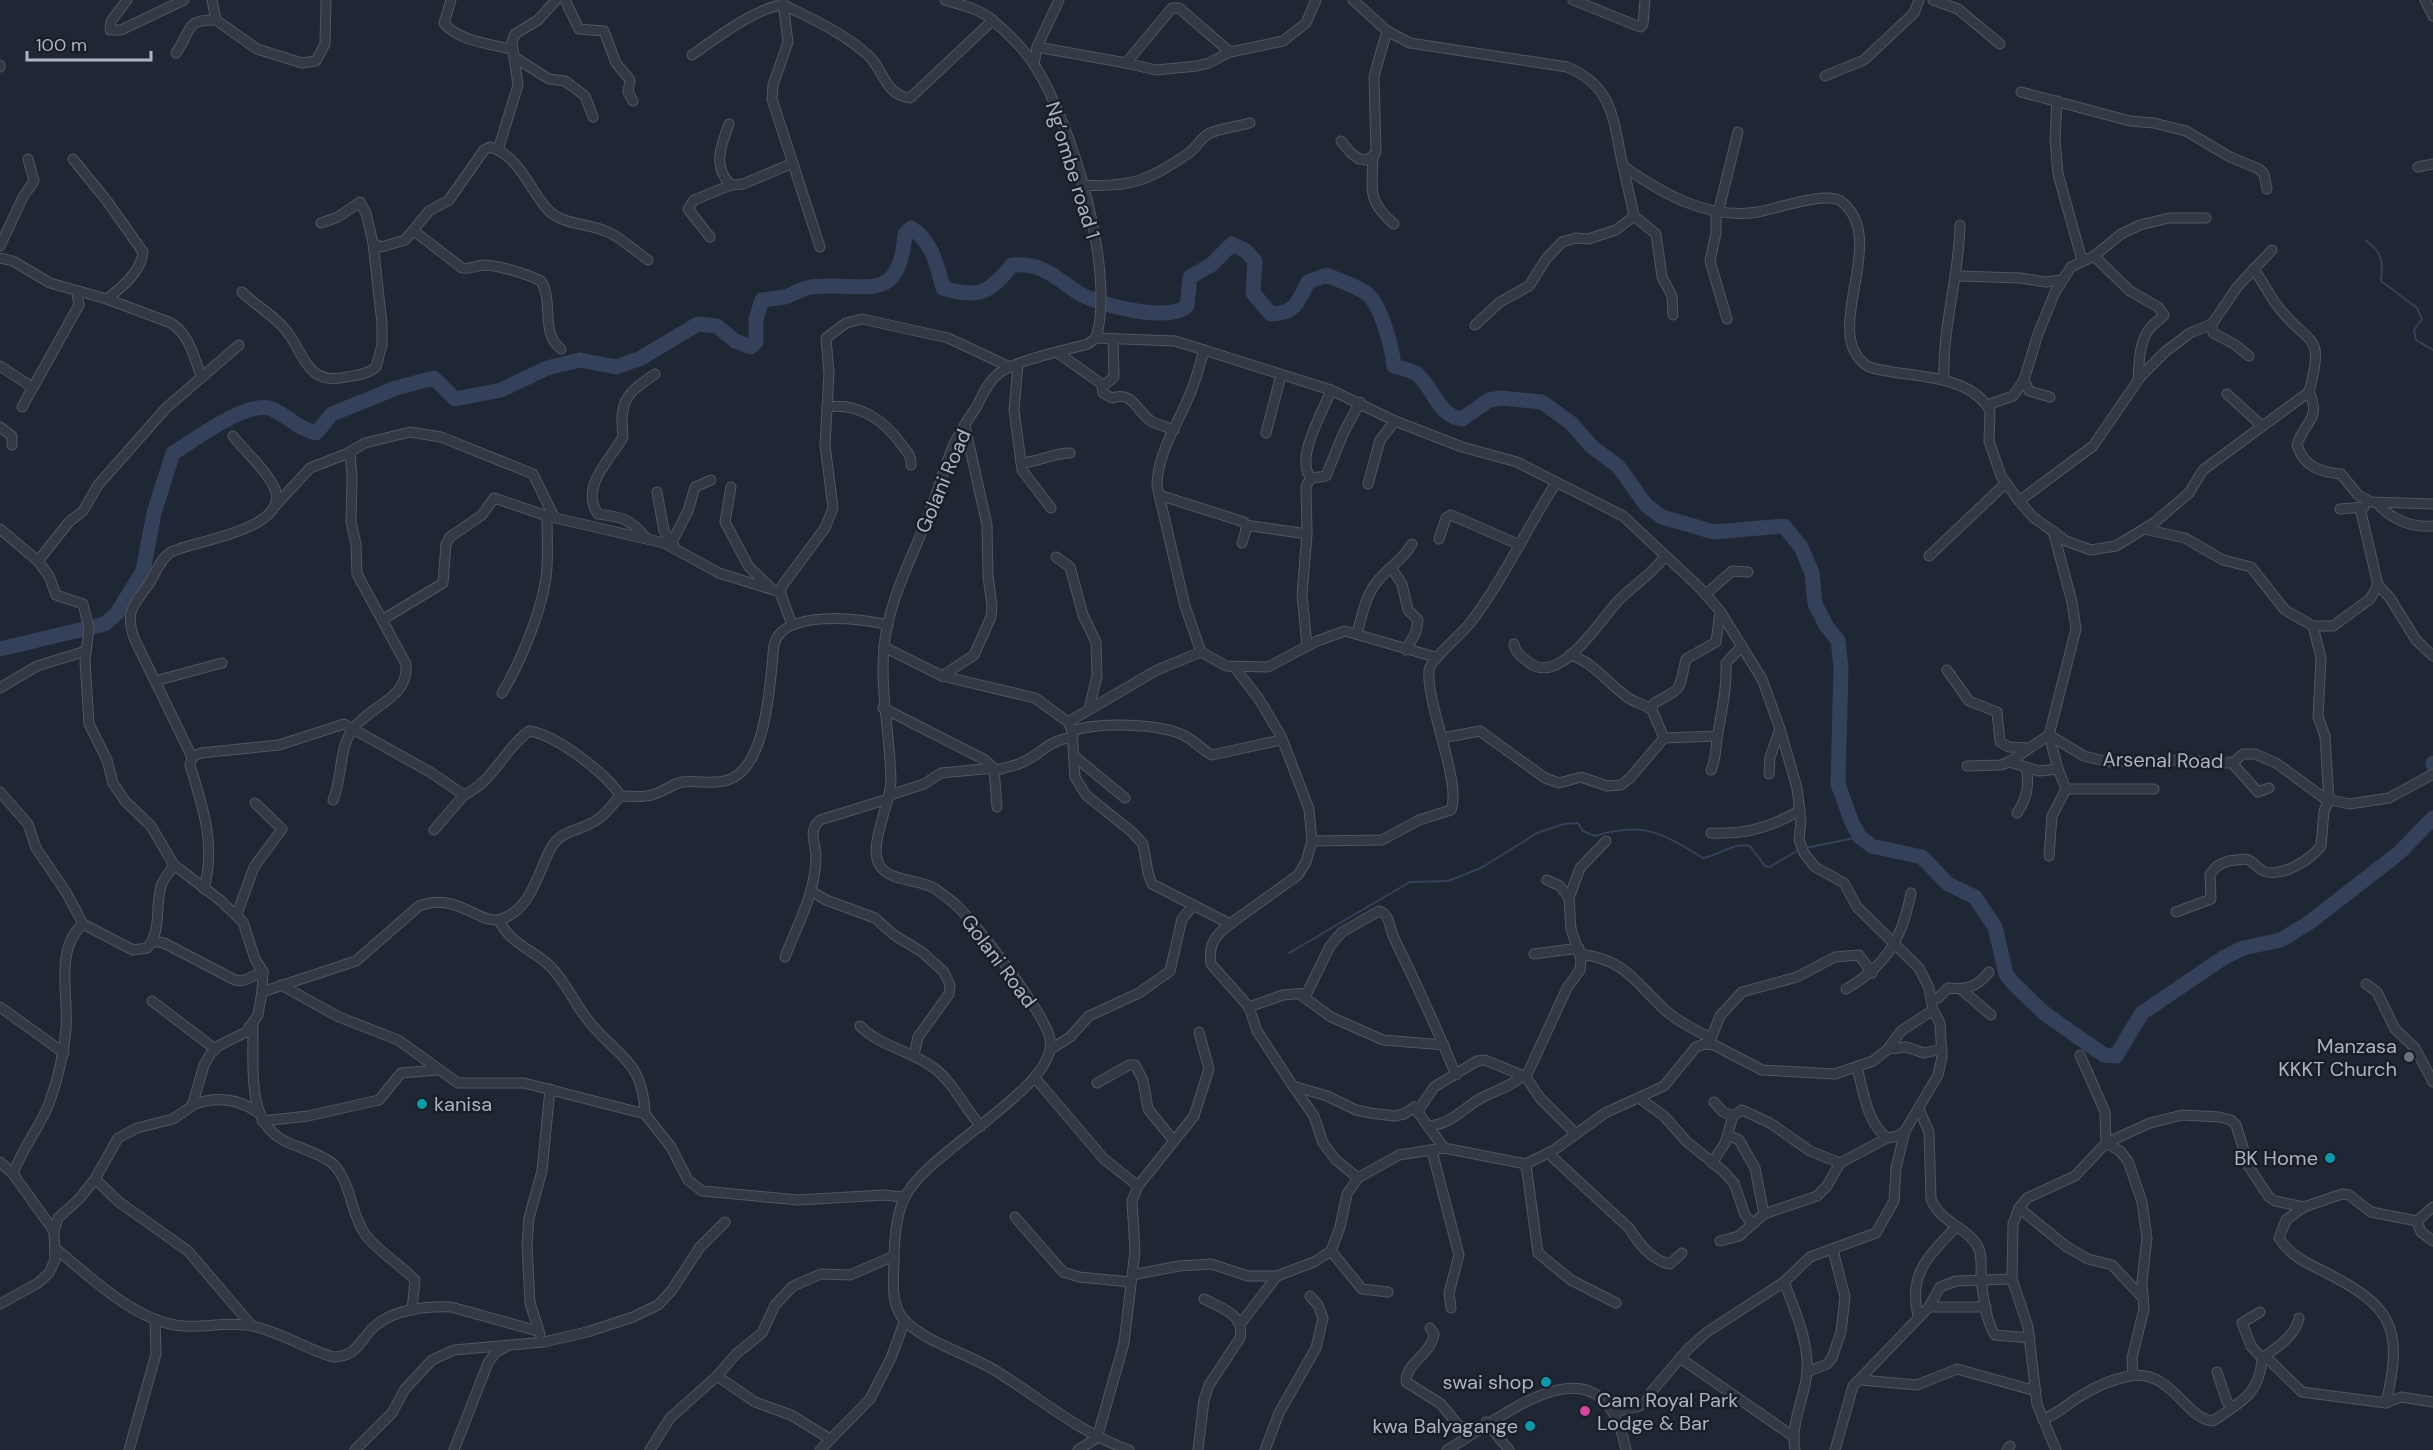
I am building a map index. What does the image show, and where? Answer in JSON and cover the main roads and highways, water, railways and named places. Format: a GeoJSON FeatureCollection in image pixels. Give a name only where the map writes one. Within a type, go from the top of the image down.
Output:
{"type":"FeatureCollection","features":[{"type":"Feature","properties":{"kind":"waterway"},"geometry":{"type":"LineString","coordinates":[[0,649],[105,624],[117,613],[143,571],[154,513],[173,453],[222,422],[249,410],[262,407],[272,409],[304,429],[316,433],[332,414],[396,388],[434,378],[455,399],[501,390],[547,368],[580,360],[616,367],[641,358],[698,324],[717,326],[735,341],[751,347],[756,342],[756,319],[762,300],[785,297],[811,287],[876,286],[887,281],[896,272],[905,234],[911,228],[929,247],[943,288],[974,293],[997,282],[1012,265],[1031,266],[1040,268],[1077,292],[1100,302],[1132,310],[1165,313],[1178,311],[1187,306],[1190,277],[1211,265],[1232,244],[1246,251],[1255,261],[1253,293],[1271,314],[1291,309],[1308,282],[1327,275],[1366,293],[1381,316],[1394,366],[1417,374],[1428,386],[1441,407],[1454,416],[1462,419],[1489,400],[1501,398],[1542,402],[1571,423],[1592,447],[1618,466],[1646,505],[1662,517],[1714,532],[1784,526],[1801,547],[1812,573],[1815,604],[1827,627],[1838,640],[1841,668],[1838,784],[1852,823],[1860,837],[1872,846],[1922,857],[1948,884],[1975,897],[1995,927],[2006,974],[2012,982],[2044,1013],[2104,1055],[2116,1056],[2142,1013],[2223,958],[2243,948],[2281,940],[2310,922],[2399,853],[2433,818]]}},
{"type":"Feature","properties":{"kind":"waterway"},"geometry":{"type":"LineString","coordinates":[[2366,241],[2376,249],[2381,258],[2381,281],[2417,308],[2422,319],[2414,330],[2416,340],[2433,350]]}},
{"type":"Feature","properties":{"kind":"waterway"},"geometry":{"type":"LineString","coordinates":[[1289,953],[1410,882],[1448,881],[1481,868],[1537,833],[1564,824],[1578,823],[1583,831],[1595,836],[1627,830],[1652,832],[1664,836],[1703,858],[1733,847],[1750,846],[1765,866],[1770,867],[1800,849]]}},
{"type":"Feature","properties":{"kind":"waterway"},"geometry":{"type":"LineString","coordinates":[[1805,848],[1860,837]]}},
{"type":"Feature","properties":{"kind":"place","name":"Manzasa KKKT Church"},"geometry":{"type":"Point","coordinates":[2409,1057]}},
{"type":"Feature","properties":{"kind":"place","name":"kanisa"},"geometry":{"type":"Point","coordinates":[422,1104]}},
{"type":"Feature","properties":{"kind":"place","name":"BK Home"},"geometry":{"type":"Point","coordinates":[2330,1158]}},
{"type":"Feature","properties":{"kind":"place","name":"swai shop"},"geometry":{"type":"Point","coordinates":[1546,1382]}},
{"type":"Feature","properties":{"kind":"place","name":"Cam Royal Park Lodge & Bar"},"geometry":{"type":"Point","coordinates":[1585,1411]}},
{"type":"Feature","properties":{"kind":"place","name":"kwa Balyagange"},"geometry":{"type":"Point","coordinates":[1530,1426]}}]}
